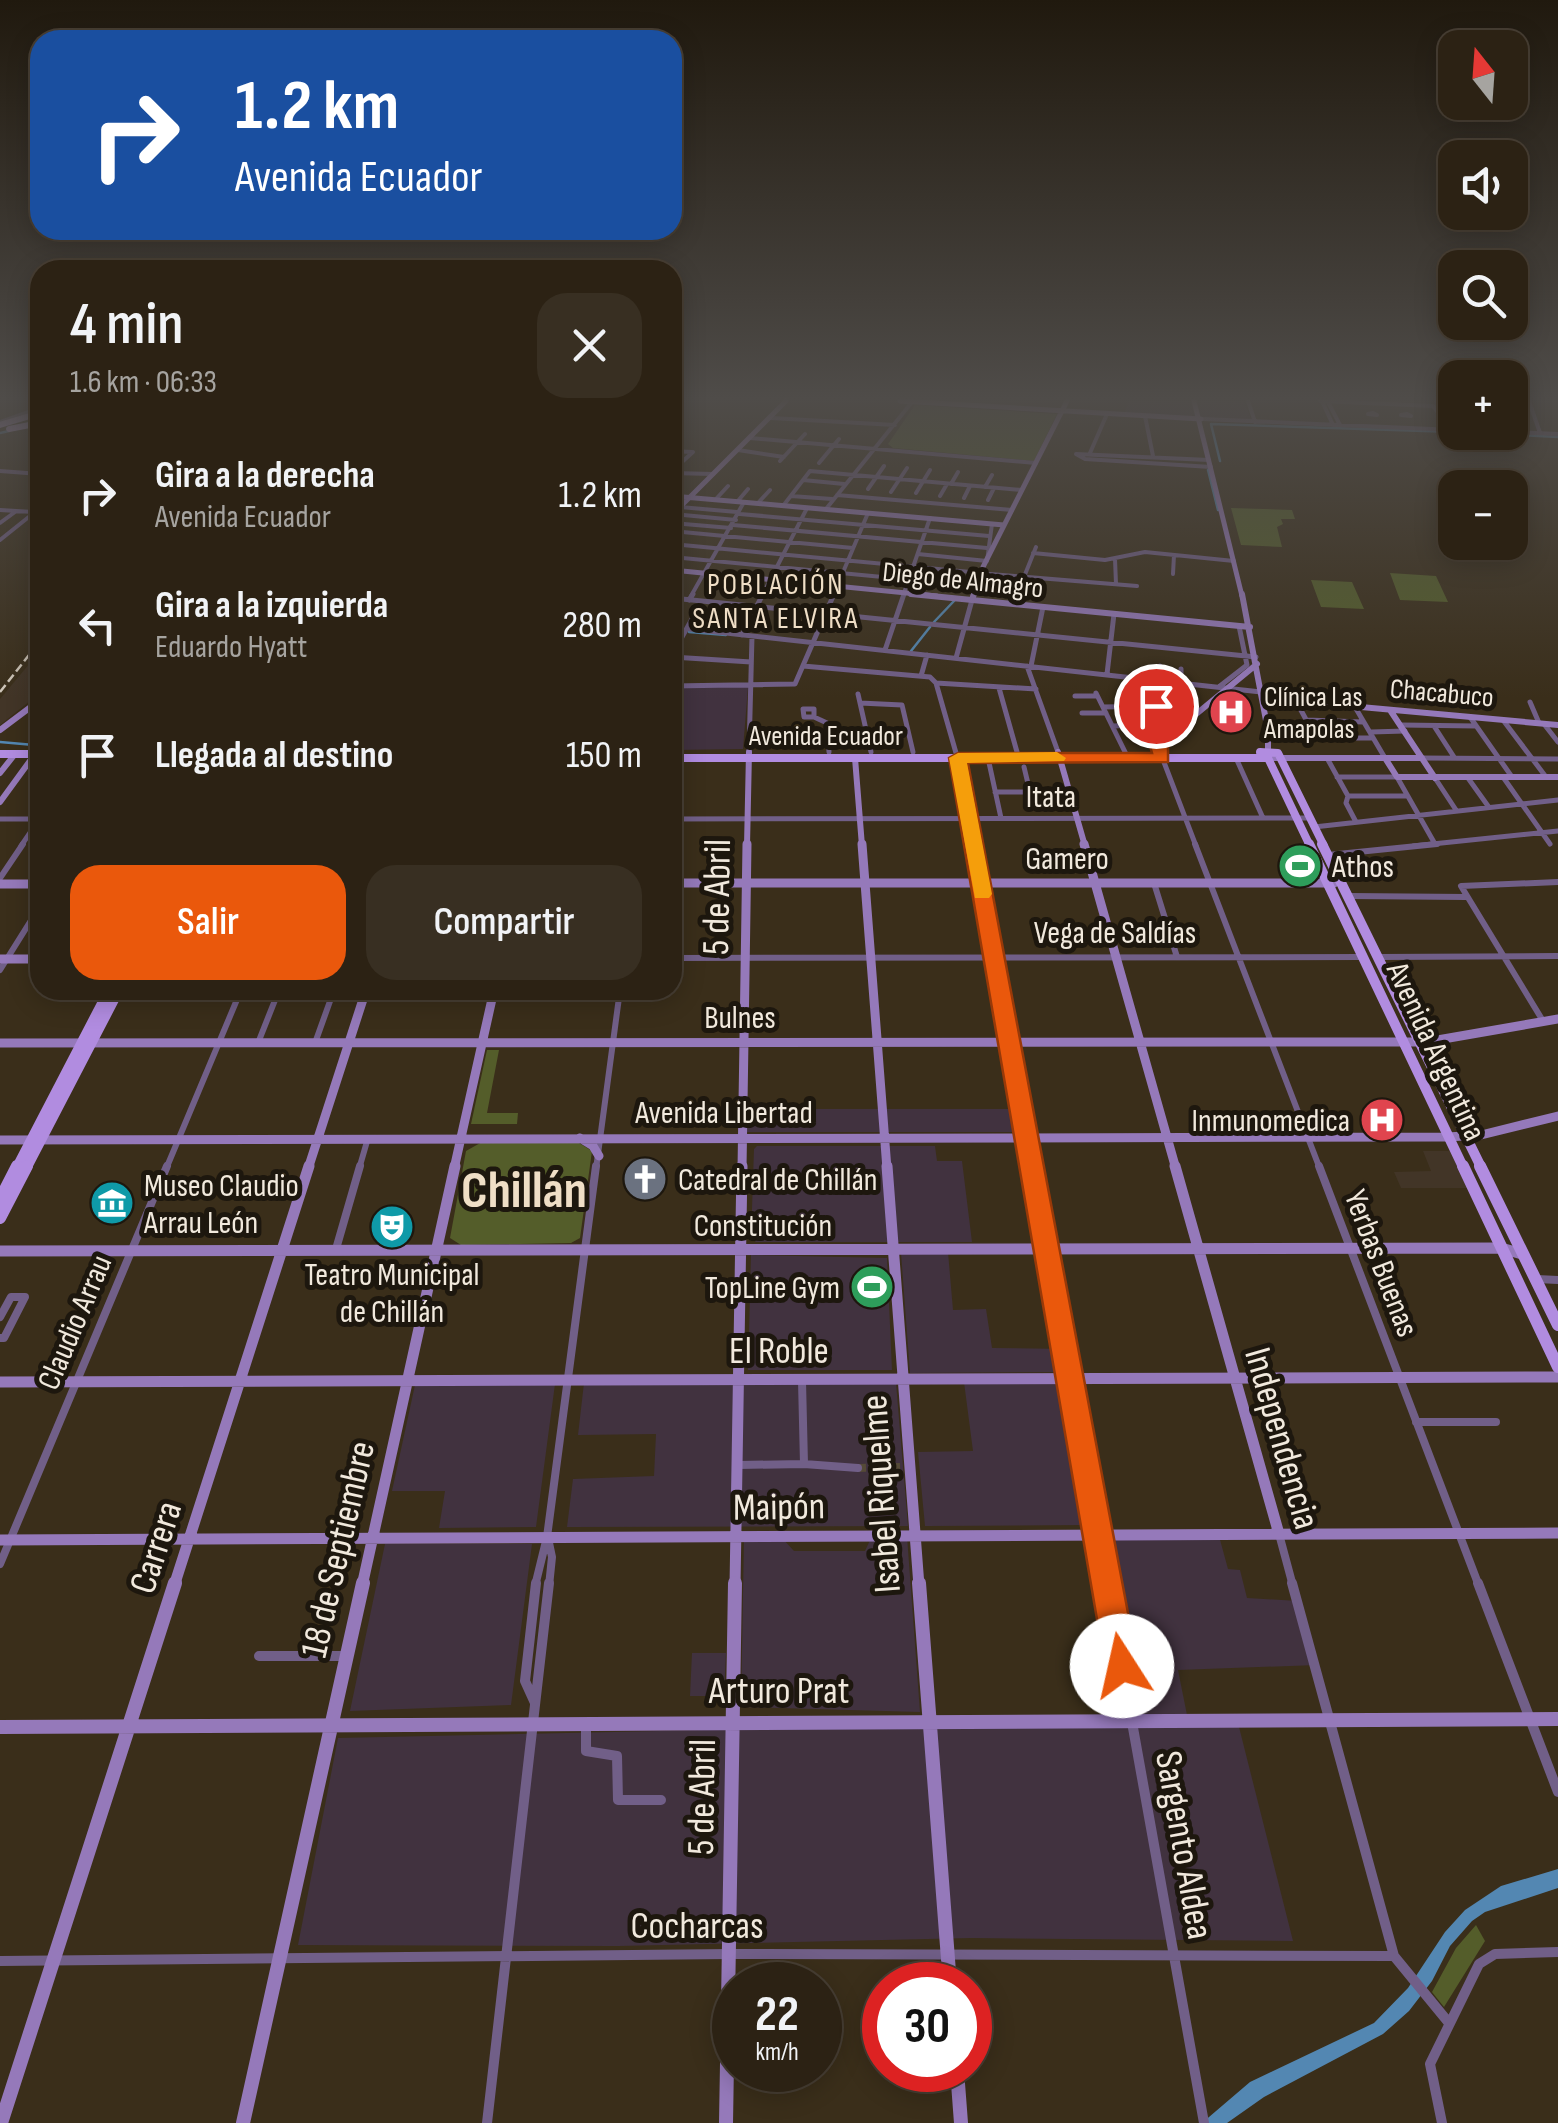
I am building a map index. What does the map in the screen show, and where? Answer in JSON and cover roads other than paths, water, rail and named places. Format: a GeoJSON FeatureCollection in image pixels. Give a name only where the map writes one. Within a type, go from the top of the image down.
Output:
{"type":"FeatureCollection","features":[{"type":"Feature","properties":{"kind":"main road"},"geometry":{"type":"LineString","coordinates":[[0,756],[30,755]]}},
{"type":"Feature","properties":{"kind":"main road","name":"Avenida Ecuador"},"geometry":{"type":"LineString","coordinates":[[682,755],[1059,755]]}},
{"type":"Feature","properties":{"kind":"main road","name":"Avenida Ecuador"},"geometry":{"type":"LineString","coordinates":[[750,755],[1274,755]]}},
{"type":"Feature","properties":{"kind":"main road","name":"Avenida Ecuador"},"geometry":{"type":"LineString","coordinates":[[1161,755],[1274,755]]}},
{"type":"Feature","properties":{"kind":"main road","name":"Avenida Argentina"},"geometry":{"type":"LineString","coordinates":[[1274,755],[1296,818],[1558,1367]]}},
{"type":"Feature","properties":{"kind":"main road","name":"Avenida Argentina"},"geometry":{"type":"LineString","coordinates":[[1274,755],[1312,822],[1558,1324]]}},
{"type":"Feature","properties":{"kind":"main road"},"geometry":{"type":"LineString","coordinates":[[87,1043],[105,1000]]}},
{"type":"Feature","properties":{"kind":"main road"},"geometry":{"type":"LineString","coordinates":[[0,1199],[112,1000]]}},
{"type":"Feature","properties":{"kind":"main road"},"geometry":{"type":"LineString","coordinates":[[0,1218],[36,1139]]}},
{"type":"Feature","properties":{"kind":"main road"},"geometry":{"type":"LineString","coordinates":[[1456,1154],[1465,1151],[1476,1158]]}},
{"type":"Feature","properties":{"kind":"main road"},"geometry":{"type":"LineString","coordinates":[[1483,1210],[1502,1210]]}},
{"type":"Feature","properties":{"kind":"street"},"geometry":{"type":"LineString","coordinates":[[716,500],[959,517],[1004,525]]}},
{"type":"Feature","properties":{"kind":"street"},"geometry":{"type":"LineString","coordinates":[[758,504],[761,500]]}},
{"type":"Feature","properties":{"kind":"street"},"geometry":{"type":"LineString","coordinates":[[783,506],[788,500]]}},
{"type":"Feature","properties":{"kind":"street"},"geometry":{"type":"LineString","coordinates":[[826,509],[833,500]]}},
{"type":"Feature","properties":{"kind":"street"},"geometry":{"type":"LineString","coordinates":[[877,500],[1012,510]]}},
{"type":"Feature","properties":{"kind":"street"},"geometry":{"type":"LineString","coordinates":[[956,658],[981,573],[1017,500]]}},
{"type":"Feature","properties":{"kind":"street"},"geometry":{"type":"LineString","coordinates":[[1219,500],[1250,627],[1274,755],[1558,759]]}},
{"type":"Feature","properties":{"kind":"street"},"geometry":{"type":"LineString","coordinates":[[689,600],[736,520],[740,502]]}},
{"type":"Feature","properties":{"kind":"street"},"geometry":{"type":"LineString","coordinates":[[850,511],[854,504]]}},
{"type":"Feature","properties":{"kind":"street"},"geometry":{"type":"LineString","coordinates":[[682,686],[792,685],[863,525],[876,506]]}},
{"type":"Feature","properties":{"kind":"street"},"geometry":{"type":"LineString","coordinates":[[682,507],[795,531],[987,548]]}},
{"type":"Feature","properties":{"kind":"street"},"geometry":{"type":"LineString","coordinates":[[742,635],[807,508]]}},
{"type":"Feature","properties":{"kind":"street"},"geometry":{"type":"LineString","coordinates":[[0,510],[30,512]]}},
{"type":"Feature","properties":{"kind":"street"},"geometry":{"type":"LineString","coordinates":[[0,523],[16,511]]}},
{"type":"Feature","properties":{"kind":"street"},"geometry":{"type":"LineString","coordinates":[[0,540],[30,516]]}},
{"type":"Feature","properties":{"kind":"street"},"geometry":{"type":"LineString","coordinates":[[884,650],[926,531],[935,516]]}},
{"type":"Feature","properties":{"kind":"street"},"geometry":{"type":"LineString","coordinates":[[682,517],[801,520],[989,536]]}},
{"type":"Feature","properties":{"kind":"street"},"geometry":{"type":"LineString","coordinates":[[987,561],[992,524]]}},
{"type":"Feature","properties":{"kind":"street"},"geometry":{"type":"LineString","coordinates":[[0,531],[12,532]]}},
{"type":"Feature","properties":{"kind":"street"},"geometry":{"type":"LineString","coordinates":[[682,533],[853,548]]}},
{"type":"Feature","properties":{"kind":"street"},"geometry":{"type":"LineString","coordinates":[[682,545],[981,573]]}},
{"type":"Feature","properties":{"kind":"street"},"geometry":{"type":"LineString","coordinates":[[1024,577],[1034,550],[1115,558],[1141,552],[1234,560]]}},
{"type":"Feature","properties":{"kind":"street"},"geometry":{"type":"LineString","coordinates":[[741,564],[748,551]]}},
{"type":"Feature","properties":{"kind":"street"},"geometry":{"type":"LineString","coordinates":[[918,554],[987,561]]}},
{"type":"Feature","properties":{"kind":"street"},"geometry":{"type":"LineString","coordinates":[[1173,574],[1174,555]]}},
{"type":"Feature","properties":{"kind":"street"},"geometry":{"type":"LineString","coordinates":[[682,558],[977,586]]}},
{"type":"Feature","properties":{"kind":"street"},"geometry":{"type":"LineString","coordinates":[[1115,558],[1116,584]]}},
{"type":"Feature","properties":{"kind":"street","name":"Diego de Almagro"},"geometry":{"type":"LineString","coordinates":[[682,571],[1250,627]]}},
{"type":"Feature","properties":{"kind":"street"},"geometry":{"type":"LineString","coordinates":[[990,574],[1136,586]]}},
{"type":"Feature","properties":{"kind":"street"},"geometry":{"type":"LineString","coordinates":[[1004,585],[1006,575]]}},
{"type":"Feature","properties":{"kind":"street"},"geometry":{"type":"LineString","coordinates":[[682,599],[1245,656],[1256,661]]}},
{"type":"Feature","properties":{"kind":"street"},"geometry":{"type":"LineString","coordinates":[[682,640],[702,601]]}},
{"type":"Feature","properties":{"kind":"street"},"geometry":{"type":"LineString","coordinates":[[1042,607],[1029,666],[1059,755]]}},
{"type":"Feature","properties":{"kind":"street"},"geometry":{"type":"LineString","coordinates":[[1107,674],[1114,614]]}},
{"type":"Feature","properties":{"kind":"street"},"geometry":{"type":"LineString","coordinates":[[1161,755],[1160,745],[1247,665],[1239,626]]}},
{"type":"Feature","properties":{"kind":"street"},"geometry":{"type":"LineString","coordinates":[[688,631],[1181,682],[1262,695]]}},
{"type":"Feature","properties":{"kind":"street"},"geometry":{"type":"LineString","coordinates":[[750,755],[752,638]]}},
{"type":"Feature","properties":{"kind":"street"},"geometry":{"type":"LineString","coordinates":[[921,676],[927,655]]}},
{"type":"Feature","properties":{"kind":"street"},"geometry":{"type":"LineString","coordinates":[[682,657],[751,662]]}},
{"type":"Feature","properties":{"kind":"street"},"geometry":{"type":"LineString","coordinates":[[1223,687],[1256,661]]}},
{"type":"Feature","properties":{"kind":"street"},"geometry":{"type":"LineString","coordinates":[[803,666],[921,676],[936,683],[1036,689]]}},
{"type":"Feature","properties":{"kind":"street"},"geometry":{"type":"LineString","coordinates":[[1159,680],[1160,666]]}},
{"type":"Feature","properties":{"kind":"street"},"geometry":{"type":"LineString","coordinates":[[1181,669],[1181,682]]}},
{"type":"Feature","properties":{"kind":"street","name":"Sargento Aldea"},"geometry":{"type":"LineString","coordinates":[[936,683],[957,755],[1204,2123]]}},
{"type":"Feature","properties":{"kind":"street"},"geometry":{"type":"LineString","coordinates":[[999,688],[1017,752]]}},
{"type":"Feature","properties":{"kind":"street"},"geometry":{"type":"LineString","coordinates":[[858,694],[870,752]]}},
{"type":"Feature","properties":{"kind":"street"},"geometry":{"type":"LineString","coordinates":[[1075,696],[1096,694],[1128,755]]}},
{"type":"Feature","properties":{"kind":"street","name":"Chacabuco"},"geometry":{"type":"LineString","coordinates":[[1262,695],[1558,725]]}},
{"type":"Feature","properties":{"kind":"street"},"geometry":{"type":"LineString","coordinates":[[1296,701],[1316,738]]}},
{"type":"Feature","properties":{"kind":"street"},"geometry":{"type":"LineString","coordinates":[[1530,702],[1558,742]]}},
{"type":"Feature","properties":{"kind":"street"},"geometry":{"type":"LineString","coordinates":[[860,703],[900,704],[913,752]]}},
{"type":"Feature","properties":{"kind":"street"},"geometry":{"type":"LineString","coordinates":[[1082,714],[1155,704],[1172,734]]}},
{"type":"Feature","properties":{"kind":"street"},"geometry":{"type":"LineString","coordinates":[[1355,706],[1435,844]]}},
{"type":"Feature","properties":{"kind":"street"},"geometry":{"type":"LineString","coordinates":[[0,730],[30,708]]}},
{"type":"Feature","properties":{"kind":"street"},"geometry":{"type":"LineString","coordinates":[[1390,710],[1456,810]]}},
{"type":"Feature","properties":{"kind":"street"},"geometry":{"type":"LineString","coordinates":[[814,717],[826,723],[829,752]]}},
{"type":"Feature","properties":{"kind":"street"},"geometry":{"type":"LineString","coordinates":[[1470,717],[1499,758],[1521,804],[1550,844]]}},
{"type":"Feature","properties":{"kind":"street"},"geometry":{"type":"LineString","coordinates":[[1306,720],[1364,722]]}},
{"type":"Feature","properties":{"kind":"street"},"geometry":{"type":"LineString","coordinates":[[1503,720],[1532,759],[1554,779]]}},
{"type":"Feature","properties":{"kind":"street"},"geometry":{"type":"LineString","coordinates":[[1113,726],[1166,724]]}},
{"type":"Feature","properties":{"kind":"street"},"geometry":{"type":"LineString","coordinates":[[1298,738],[1371,735],[1433,725],[1476,726]]}},
{"type":"Feature","properties":{"kind":"street"},"geometry":{"type":"LineString","coordinates":[[1433,725],[1455,758]]}},
{"type":"Feature","properties":{"kind":"street","name":"5 de Abril"},"geometry":{"type":"LineString","coordinates":[[726,2123],[750,755]]}},
{"type":"Feature","properties":{"kind":"street","name":"Independencia"},"geometry":{"type":"LineString","coordinates":[[1059,755],[1394,1956],[1449,2022]]}},
{"type":"Feature","properties":{"kind":"street","name":"Yerbas Buenas"},"geometry":{"type":"LineString","coordinates":[[1161,755],[1558,1792]]}},
{"type":"Feature","properties":{"kind":"street"},"geometry":{"type":"LineString","coordinates":[[0,773],[13,756]]}},
{"type":"Feature","properties":{"kind":"street","name":"Isabel Riquelme"},"geometry":{"type":"LineString","coordinates":[[849,756],[860,818],[904,1378],[905,1467],[916,1534],[948,1962]]}},
{"type":"Feature","properties":{"kind":"street"},"geometry":{"type":"LineString","coordinates":[[988,758],[1001,818]]}},
{"type":"Feature","properties":{"kind":"street"},"geometry":{"type":"LineString","coordinates":[[1236,758],[1263,818]]}},
{"type":"Feature","properties":{"kind":"street"},"geometry":{"type":"LineString","coordinates":[[1327,758],[1348,796],[1346,803],[1356,822]]}},
{"type":"Feature","properties":{"kind":"street"},"geometry":{"type":"LineString","coordinates":[[0,802],[30,763]]}},
{"type":"Feature","properties":{"kind":"street"},"geometry":{"type":"LineString","coordinates":[[1024,767],[1030,792]]}},
{"type":"Feature","properties":{"kind":"street"},"geometry":{"type":"LineString","coordinates":[[1337,778],[1554,779]]}},
{"type":"Feature","properties":{"kind":"street"},"geometry":{"type":"LineString","coordinates":[[1468,778],[1488,806]]}},
{"type":"Feature","properties":{"kind":"street"},"geometry":{"type":"LineString","coordinates":[[995,792],[1070,792]]}},
{"type":"Feature","properties":{"kind":"street"},"geometry":{"type":"LineString","coordinates":[[1348,796],[1408,796]]}},
{"type":"Feature","properties":{"kind":"street"},"geometry":{"type":"LineString","coordinates":[[1338,824],[1558,800]]}},
{"type":"Feature","properties":{"kind":"street","name":"Itata"},"geometry":{"type":"LineString","coordinates":[[682,819],[1296,818],[1338,824]]}},
{"type":"Feature","properties":{"kind":"street"},"geometry":{"type":"LineString","coordinates":[[0,819],[30,819]]}},
{"type":"Feature","properties":{"kind":"street"},"geometry":{"type":"LineString","coordinates":[[1328,855],[1558,830]]}},
{"type":"Feature","properties":{"kind":"street"},"geometry":{"type":"LineString","coordinates":[[30,834],[0,881],[30,883]]}},
{"type":"Feature","properties":{"kind":"street"},"geometry":{"type":"LineString","coordinates":[[1544,1022],[1462,884],[1558,882]]}},
{"type":"Feature","properties":{"kind":"street"},"geometry":{"type":"LineString","coordinates":[[1154,883],[1177,957]]}},
{"type":"Feature","properties":{"kind":"street","name":"Gamero"},"geometry":{"type":"LineString","coordinates":[[682,884],[1342,883]]}},
{"type":"Feature","properties":{"kind":"street"},"geometry":{"type":"LineString","coordinates":[[1348,896],[1468,897]]}},
{"type":"Feature","properties":{"kind":"street"},"geometry":{"type":"LineString","coordinates":[[0,970],[30,920]]}},
{"type":"Feature","properties":{"kind":"street","name":"Vega de Saldías"},"geometry":{"type":"LineString","coordinates":[[682,958],[1558,956]]}},
{"type":"Feature","properties":{"kind":"street"},"geometry":{"type":"LineString","coordinates":[[4,958],[30,958]]}},
{"type":"Feature","properties":{"kind":"street","name":"Claudio Arrau"},"geometry":{"type":"LineString","coordinates":[[0,1564],[5,1540],[238,1000]]}},
{"type":"Feature","properties":{"kind":"street"},"geometry":{"type":"LineString","coordinates":[[258,1042],[275,1000]]}},
{"type":"Feature","properties":{"kind":"street"},"geometry":{"type":"LineString","coordinates":[[315,1042],[330,1000]]}},
{"type":"Feature","properties":{"kind":"street","name":"Carrera"},"geometry":{"type":"LineString","coordinates":[[2,2123],[363,1000]]}},
{"type":"Feature","properties":{"kind":"street","name":"18 de Septiembre"},"geometry":{"type":"LineString","coordinates":[[243,2123],[492,1000]]}},
{"type":"Feature","properties":{"kind":"street"},"geometry":{"type":"LineString","coordinates":[[487,2123],[552,1556],[548,1537],[566,1380],[584,1250],[590,1236],[619,1000]]}},
{"type":"Feature","properties":{"kind":"street","name":"Bulnes"},"geometry":{"type":"LineString","coordinates":[[0,1043],[1420,1042],[1558,1020]]}},
{"type":"Feature","properties":{"kind":"street","name":"Avenida Libertad"},"geometry":{"type":"LineString","coordinates":[[0,1140],[1447,1137],[1558,1116]]}},
{"type":"Feature","properties":{"kind":"street"},"geometry":{"type":"LineString","coordinates":[[577,1137],[593,1146],[599,1156]]}},
{"type":"Feature","properties":{"kind":"street"},"geometry":{"type":"LineString","coordinates":[[336,1250],[368,1138]]}},
{"type":"Feature","properties":{"kind":"street"},"geometry":{"type":"LineString","coordinates":[[458,1155],[486,1138]]}},
{"type":"Feature","properties":{"kind":"street"},"geometry":{"type":"LineString","coordinates":[[442,1230],[450,1243],[461,1250]]}},
{"type":"Feature","properties":{"kind":"street","name":"Constitución"},"geometry":{"type":"LineString","coordinates":[[0,1251],[1501,1248],[1524,1255]]}},
{"type":"Feature","properties":{"kind":"street"},"geometry":{"type":"LineString","coordinates":[[1536,1279],[1558,1280]]}},
{"type":"Feature","properties":{"kind":"street"},"geometry":{"type":"LineString","coordinates":[[0,1317],[10,1297],[24,1297],[4,1338],[0,1338]]}},
{"type":"Feature","properties":{"kind":"street","name":"El Roble"},"geometry":{"type":"LineString","coordinates":[[0,1382],[1558,1378]]}},
{"type":"Feature","properties":{"kind":"street"},"geometry":{"type":"LineString","coordinates":[[802,1380],[804,1464]]}},
{"type":"Feature","properties":{"kind":"street"},"geometry":{"type":"LineString","coordinates":[[1416,1422],[1496,1422]]}},
{"type":"Feature","properties":{"kind":"street"},"geometry":{"type":"LineString","coordinates":[[739,1465],[858,1468]]}},
{"type":"Feature","properties":{"kind":"street","name":"Maipón"},"geometry":{"type":"LineString","coordinates":[[5,1540],[1558,1533]]}},
{"type":"Feature","properties":{"kind":"street"},"geometry":{"type":"LineString","coordinates":[[259,1656],[346,1656]]}},
{"type":"Feature","properties":{"kind":"street","name":"Arturo Prat"},"geometry":{"type":"LineString","coordinates":[[0,1726],[1558,1718]]}},
{"type":"Feature","properties":{"kind":"street"},"geometry":{"type":"LineString","coordinates":[[586,1724],[586,1751],[617,1756],[618,1800],[661,1800]]}},
{"type":"Feature","properties":{"kind":"street"},"geometry":{"type":"LineString","coordinates":[[1442,2123],[1429,2070],[1449,2022],[1484,1960],[1501,1954],[1558,1952]]}},
{"type":"Feature","properties":{"kind":"street","name":"Cocharcas"},"geometry":{"type":"LineString","coordinates":[[0,1961],[730,1954],[1394,1956]]}},
{"type":"Feature","properties":{"kind":"street"},"geometry":{"type":"LineString","coordinates":[[959,2092],[961,2123]]}},
{"type":"Feature","properties":{"kind":"water"},"geometry":{"type":"Polygon","coordinates":[[[1558,1869],[1558,1888],[1485,1912],[1472,1921],[1450,1946],[1432,1981],[1409,2011],[1383,2034],[1264,2097],[1227,2123],[1202,2123],[1250,2082],[1374,2023],[1408,1988],[1445,1932],[1465,1910],[1501,1886],[1558,1869]]]}},
{"type":"Feature","properties":{"kind":"waterway"},"geometry":{"type":"LineString","coordinates":[[1216,500],[1218,510]]}},
{"type":"Feature","properties":{"kind":"waterway"},"geometry":{"type":"LineString","coordinates":[[934,622],[954,601]]}},
{"type":"Feature","properties":{"kind":"waterway"},"geometry":{"type":"LineString","coordinates":[[911,651],[930,627]]}},
{"type":"Feature","properties":{"kind":"waterway"},"geometry":{"type":"LineString","coordinates":[[689,632],[726,635]]}},
{"type":"Feature","properties":{"kind":"waterway"},"geometry":{"type":"LineString","coordinates":[[0,742],[30,745]]}},
{"type":"Feature","properties":{"kind":"tunnel"},"geometry":{"type":"LineString","coordinates":[[858,1468],[900,1467]]}},
{"type":"Feature","properties":{"kind":"railway"},"geometry":{"type":"LineString","coordinates":[[0,692],[30,654]]}},
{"type":"Feature","properties":{"kind":"place","name":"Clínica Las Amapolas"},"geometry":{"type":"Point","coordinates":[1231,712]}},
{"type":"Feature","properties":{"kind":"place","name":"Athos"},"geometry":{"type":"Point","coordinates":[1300,866]}},
{"type":"Feature","properties":{"kind":"place","name":"Inmunomedica"},"geometry":{"type":"Point","coordinates":[1382,1120]}},
{"type":"Feature","properties":{"kind":"place","name":"Catedral de Chillán"},"geometry":{"type":"Point","coordinates":[645,1179]}},
{"type":"Feature","properties":{"kind":"place","name":"Museo Claudio Arrau León"},"geometry":{"type":"Point","coordinates":[112,1203]}},
{"type":"Feature","properties":{"kind":"place","name":"Teatro Municipal de Chillán"},"geometry":{"type":"Point","coordinates":[392,1227]}},
{"type":"Feature","properties":{"kind":"place","name":"TopLine Gym"},"geometry":{"type":"Point","coordinates":[872,1287]}},
{"type":"Feature","properties":{"kind":"district","name":"POBLACIÓN SANTA ELVIRA"},"geometry":{"type":"Point","coordinates":[776,601]}},
{"type":"Feature","properties":{"kind":"district","name":"Chillán"},"geometry":{"type":"Point","coordinates":[524,1189]}}]}
